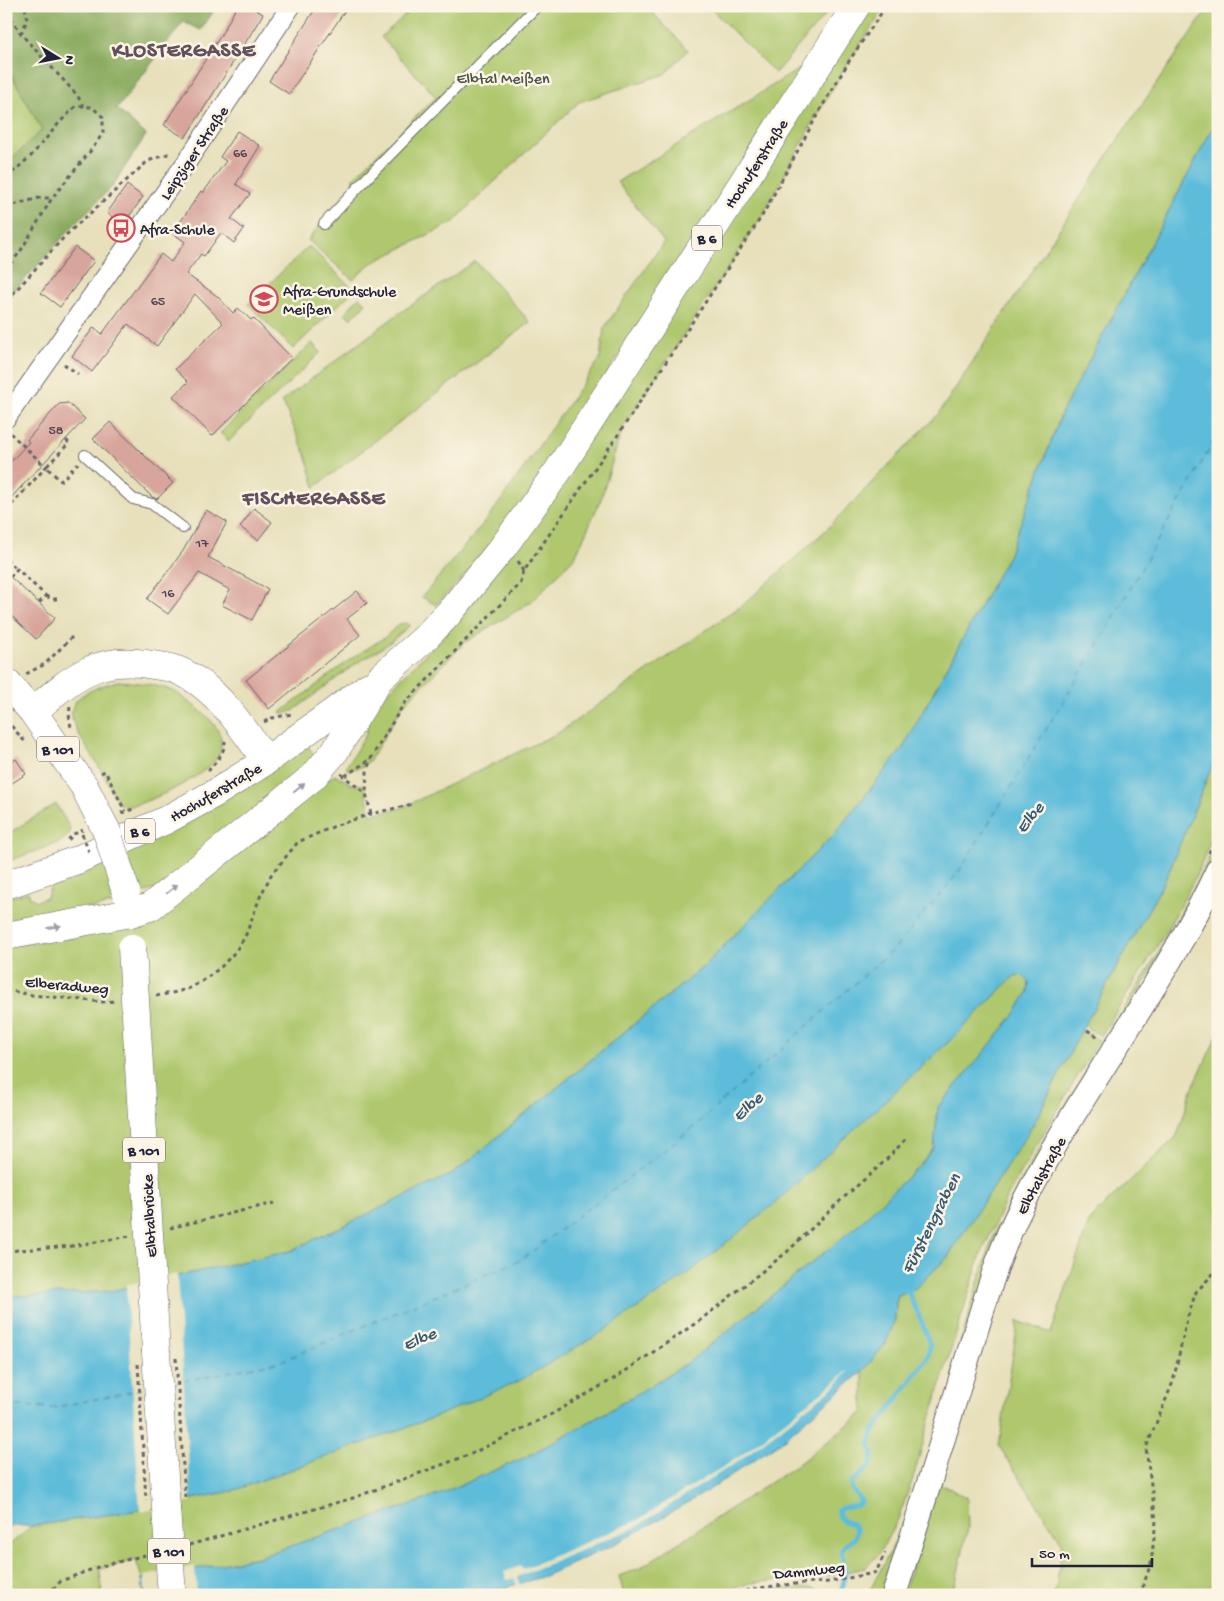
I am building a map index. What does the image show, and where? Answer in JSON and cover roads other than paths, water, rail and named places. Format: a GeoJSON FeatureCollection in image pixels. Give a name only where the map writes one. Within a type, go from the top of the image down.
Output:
{"type":"FeatureCollection","features":[{"type":"Feature","properties":{"kind":"main road","name":"Hochuferstraße"},"geometry":{"type":"LineString","coordinates":[[6,885],[76,860],[166,820],[217,792],[266,761],[379,679],[424,639],[449,613],[503,547],[558,471],[856,6]]}},
{"type":"Feature","properties":{"kind":"main road"},"geometry":{"type":"LineString","coordinates":[[33,712],[65,684],[87,671],[109,663],[139,663],[174,669],[200,683],[216,698],[247,734],[266,761]]}},
{"type":"Feature","properties":{"kind":"main road"},"geometry":{"type":"LineString","coordinates":[[6,936],[128,902],[150,907],[313,777],[335,751],[379,679]]}},
{"type":"Feature","properties":{"kind":"main road","name":"B 101"},"geometry":{"type":"LineString","coordinates":[[9,685],[33,712]]}},
{"type":"Feature","properties":{"kind":"main road","name":"Elbtalbrücke"},"geometry":{"type":"LineString","coordinates":[[33,712],[97,777],[107,832],[128,902],[172,1595]]}},
{"type":"Feature","properties":{"kind":"street","name":"Leipziger Straße"},"geometry":{"type":"LineString","coordinates":[[6,418],[186,163],[291,6]]}},
{"type":"Feature","properties":{"kind":"street","name":"Elbtalstraße"},"geometry":{"type":"LineString","coordinates":[[894,1595],[915,1506],[1010,1232],[1033,1185],[1072,1116],[1157,981],[1218,870]]}},
{"type":"Feature","properties":{"kind":"lane"},"geometry":{"type":"LineString","coordinates":[[324,224],[368,176],[537,6]]}},
{"type":"Feature","properties":{"kind":"lane"},"geometry":{"type":"LineString","coordinates":[[85,455],[133,499],[152,504],[183,528]]}},
{"type":"Feature","properties":{"kind":"water","name":"Elbe"},"geometry":{"type":"Polygon","coordinates":[[[1218,118],[1218,752],[1166,878],[1082,1030],[1033,1125],[947,1258],[909,1294],[903,1293],[898,1295],[895,1319],[886,1343],[863,1371],[779,1443],[706,1492],[609,1547],[545,1576],[480,1595],[144,1595],[142,1579],[259,1557],[433,1497],[526,1457],[607,1412],[686,1364],[859,1224],[920,1165],[934,1148],[938,1107],[1017,1011],[1028,992],[1029,982],[1022,975],[1012,978],[957,1034],[772,1206],[685,1276],[599,1334],[519,1381],[435,1417],[232,1491],[133,1511],[32,1526],[6,1526],[6,1295],[25,1296],[111,1291],[290,1251],[454,1173],[703,967],[836,832],[903,748],[1009,554],[1062,412],[1218,118]]]}},
{"type":"Feature","properties":{"kind":"waterway","name":"Fürstengraben"},"geometry":{"type":"LineString","coordinates":[[840,1595],[845,1574],[841,1553],[843,1547],[854,1539],[857,1531],[853,1524],[843,1521],[839,1516],[838,1510],[857,1506],[861,1501],[852,1489],[852,1482],[870,1466],[873,1453],[870,1446],[872,1433],[928,1357],[930,1345],[909,1294],[911,1290]]}},
{"type":"Feature","properties":{"kind":"place","name":"Afra-Schule"},"geometry":{"type":"Point","coordinates":[121,228]}},
{"type":"Feature","properties":{"kind":"place","name":"Afra-Grundschule Meißen"},"geometry":{"type":"Point","coordinates":[264,299]}},
{"type":"Feature","properties":{"kind":"district","name":"KLOSTERGASSE"},"geometry":{"type":"Point","coordinates":[184,49]}},
{"type":"Feature","properties":{"kind":"district","name":"FISCHERGASSE"},"geometry":{"type":"Point","coordinates":[314,497]}},
{"type":"Feature","properties":{"kind":"park label","name":"Elbtal Meißen"},"geometry":{"type":"Point","coordinates":[503,77]}}]}
